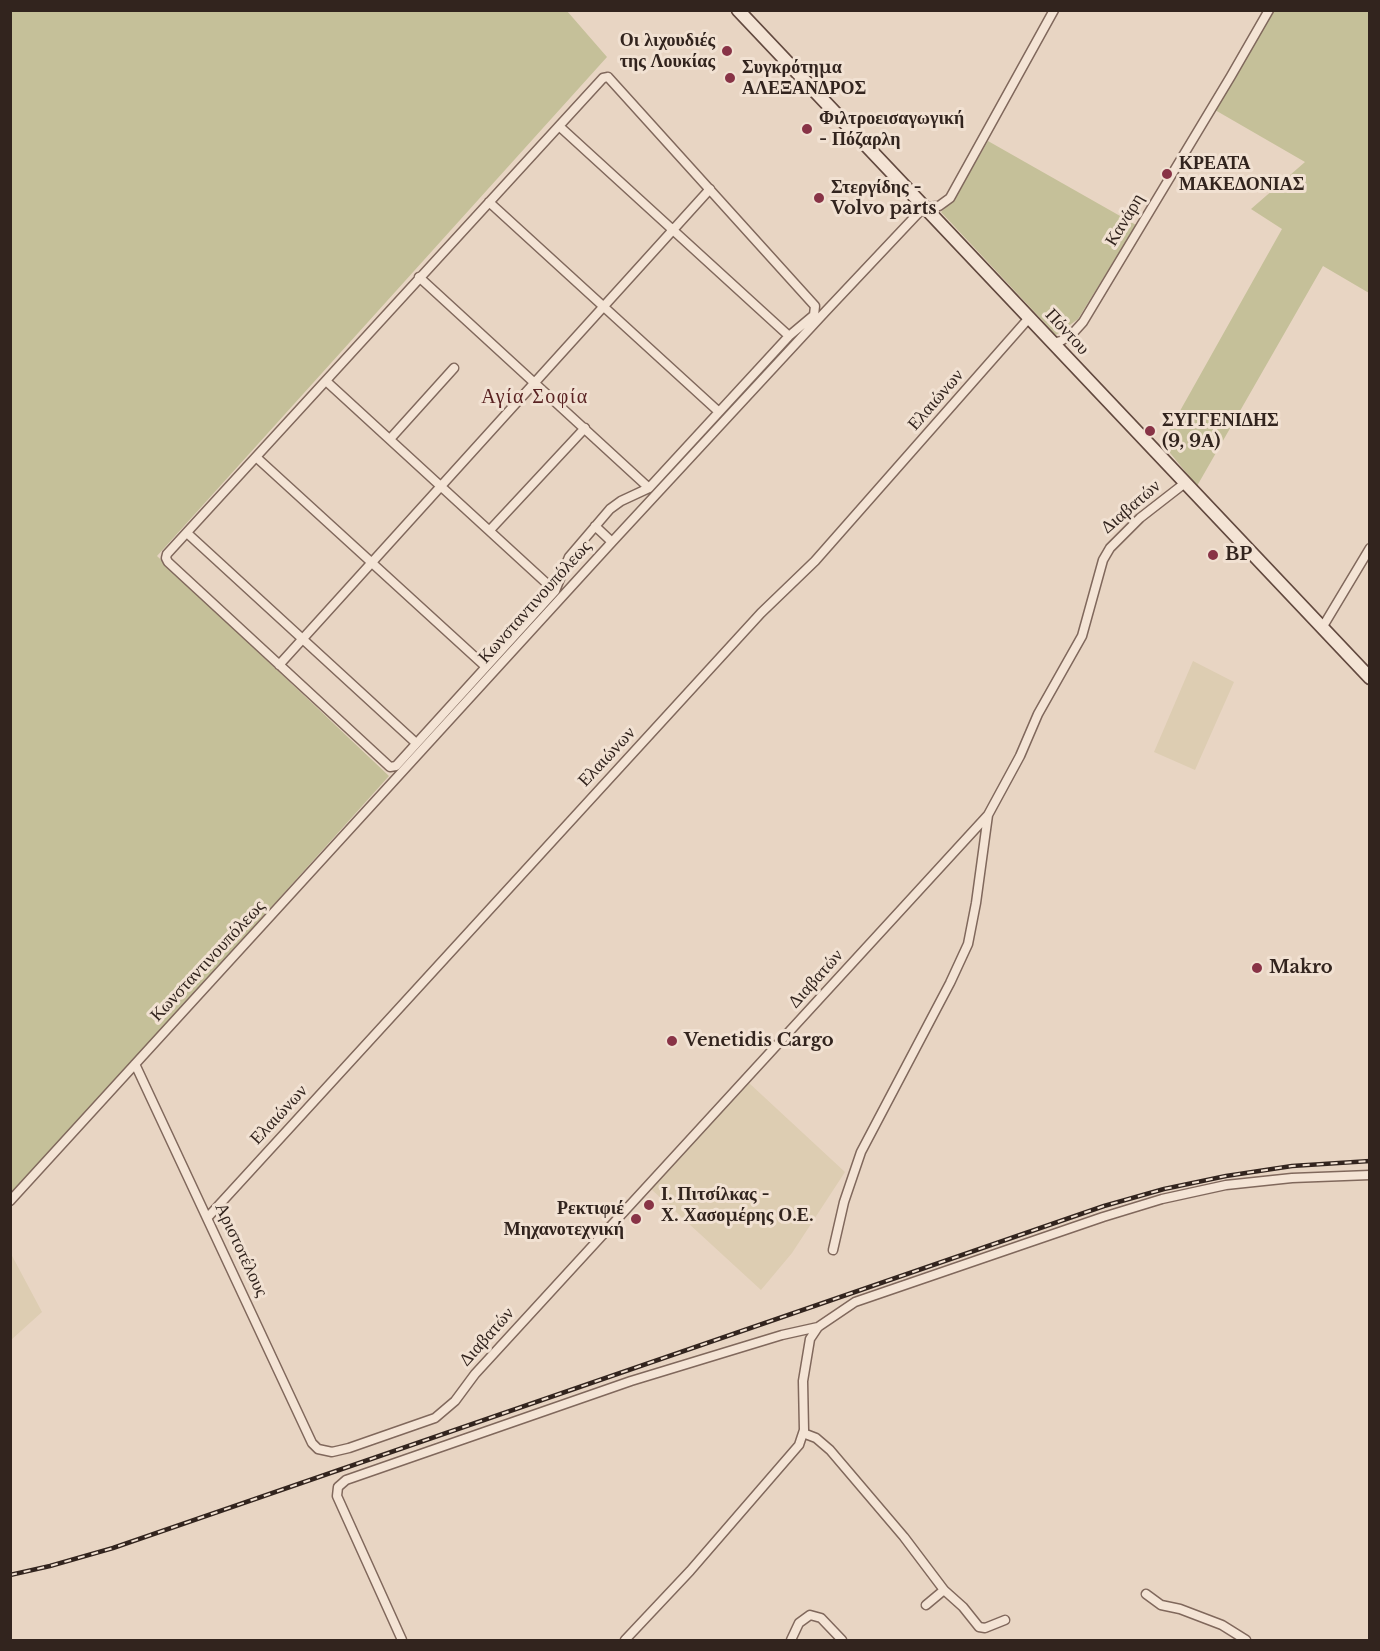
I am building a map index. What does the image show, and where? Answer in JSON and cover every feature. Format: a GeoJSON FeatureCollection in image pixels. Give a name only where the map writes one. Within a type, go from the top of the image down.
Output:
{"type":"FeatureCollection","features":[{"type":"Feature","properties":{"kind":"street","name":"Πόντου"},"geometry":{"type":"LineString","coordinates":[[738,10],[1370,678]]}},
{"type":"Feature","properties":{"kind":"street","name":"Κωνσταντινουπόλεως"},"geometry":{"type":"LineString","coordinates":[[10,1201],[612,542],[924,207],[939,206],[950,198],[1054,10]]}},
{"type":"Feature","properties":{"kind":"street","name":"Κανάρη"},"geometry":{"type":"LineString","coordinates":[[1053,344],[1073,333],[1083,322],[1269,10]]}},
{"type":"Feature","properties":{"kind":"street"},"geometry":{"type":"LineString","coordinates":[[608,77],[710,189],[815,306],[814,315],[789,336],[649,488],[621,501],[610,509],[569,557],[555,591],[396,766],[390,767],[168,561],[167,554],[603,78],[608,77]]}},
{"type":"Feature","properties":{"kind":"street"},"geometry":{"type":"LineString","coordinates":[[559,126],[789,336]]}},
{"type":"Feature","properties":{"kind":"street"},"geometry":{"type":"LineString","coordinates":[[279,665],[672,228],[710,189]]}},
{"type":"Feature","properties":{"kind":"street"},"geometry":{"type":"LineString","coordinates":[[489,202],[719,412]]}},
{"type":"Feature","properties":{"kind":"street"},"geometry":{"type":"LineString","coordinates":[[419,277],[649,488]]}},
{"type":"Feature","properties":{"kind":"street","name":"Ελαιώνων"},"geometry":{"type":"LineString","coordinates":[[208,1217],[761,613],[815,561],[1029,318]]}},
{"type":"Feature","properties":{"kind":"street"},"geometry":{"type":"LineString","coordinates":[[390,439],[454,368]]}},
{"type":"Feature","properties":{"kind":"street"},"geometry":{"type":"LineString","coordinates":[[326,381],[555,591]]}},
{"type":"Feature","properties":{"kind":"street"},"geometry":{"type":"LineString","coordinates":[[490,530],[585,428]]}},
{"type":"Feature","properties":{"kind":"street"},"geometry":{"type":"LineString","coordinates":[[255,457],[486,667]]}},
{"type":"Feature","properties":{"kind":"street","name":"Διαβατών"},"geometry":{"type":"LineString","coordinates":[[318,1449],[332,1452],[349,1448],[435,1418],[445,1410],[483,1365],[988,815],[1020,756],[1038,714],[1083,636],[1103,560],[1110,548],[1140,518],[1185,483]]}},
{"type":"Feature","properties":{"kind":"street"},"geometry":{"type":"LineString","coordinates":[[595,526],[612,542]]}},
{"type":"Feature","properties":{"kind":"street"},"geometry":{"type":"LineString","coordinates":[[187,533],[416,743]]}},
{"type":"Feature","properties":{"kind":"street"},"geometry":{"type":"LineString","coordinates":[[1322,628],[1370,548]]}},
{"type":"Feature","properties":{"kind":"street"},"geometry":{"type":"LineString","coordinates":[[833,1251],[844,1202],[861,1152],[950,983],[968,944],[988,815]]}},
{"type":"Feature","properties":{"kind":"street","name":"Αριστοτέλους"},"geometry":{"type":"LineString","coordinates":[[135,1064],[306,1432],[318,1449]]}},
{"type":"Feature","properties":{"kind":"street"},"geometry":{"type":"LineString","coordinates":[[402,1641],[337,1492],[338,1487],[346,1480],[642,1378],[782,1335],[818,1327],[855,1302],[1162,1199],[1226,1185],[1292,1178],[1370,1175]]}},
{"type":"Feature","properties":{"kind":"street"},"geometry":{"type":"LineString","coordinates":[[625,1641],[690,1571],[799,1445],[803,1433],[803,1381],[806,1360],[810,1339],[818,1327]]}},
{"type":"Feature","properties":{"kind":"street"},"geometry":{"type":"LineString","coordinates":[[803,1433],[816,1438],[831,1450],[904,1537],[944,1590],[963,1606],[982,1629],[1005,1620]]}},
{"type":"Feature","properties":{"kind":"street"},"geometry":{"type":"LineString","coordinates":[[926,1605],[944,1590]]}},
{"type":"Feature","properties":{"kind":"street"},"geometry":{"type":"LineString","coordinates":[[1146,1594],[1161,1605],[1180,1609],[1222,1625],[1246,1641]]}},
{"type":"Feature","properties":{"kind":"street"},"geometry":{"type":"LineString","coordinates":[[791,1641],[799,1623],[805,1617],[815,1615],[828,1623],[842,1641]]}},
{"type":"Feature","properties":{"kind":"shaded area"},"geometry":{"type":"Polygon","coordinates":[[[11,11],[567,11],[607,57],[157,556],[389,776],[11,1197],[11,11]]]}},
{"type":"Feature","properties":{"kind":"shaded area"},"geometry":{"type":"Polygon","coordinates":[[[1273,11],[1369,11],[1369,293],[1323,266],[1197,486],[1162,443],[1282,229],[1251,209],[1305,162],[1215,110],[1273,11]]]}},
{"type":"Feature","properties":{"kind":"shaded area"},"geometry":{"type":"Polygon","coordinates":[[[988,141],[1136,225],[1078,319],[1056,335],[941,212],[955,198],[988,141]]]}},
{"type":"Feature","properties":{"kind":"shaded area"},"geometry":{"type":"Polygon","coordinates":[[[1193,661],[1234,682],[1195,770],[1154,752],[1193,661]]]}},
{"type":"Feature","properties":{"kind":"shaded area"},"geometry":{"type":"Polygon","coordinates":[[[749,1083],[845,1172],[792,1253],[761,1290],[651,1189],[749,1083]]]}},
{"type":"Feature","properties":{"kind":"shaded area"},"geometry":{"type":"Polygon","coordinates":[[[10,1252],[42,1312],[11,1340],[10,1339],[10,1252]]]}},
{"type":"Feature","properties":{"kind":"railway"},"geometry":{"type":"LineString","coordinates":[[10,1575],[113,1548],[1104,1206],[1164,1189],[1226,1176],[1292,1166],[1370,1161]]}},
{"type":"Feature","properties":{"kind":"place","name":"Οι λιχουδιές της Λουκίας"},"geometry":{"type":"Point","coordinates":[727,51]}},
{"type":"Feature","properties":{"kind":"place","name":"Συγκρότημα ΑΛΕΞΑΝΔΡΟΣ"},"geometry":{"type":"Point","coordinates":[730,78]}},
{"type":"Feature","properties":{"kind":"place","name":"Φιλτροεισαγωγική - Πόζαρλη"},"geometry":{"type":"Point","coordinates":[807,129]}},
{"type":"Feature","properties":{"kind":"place","name":"ΚΡΕΑΤΑ ΜΑΚΕΔΟΝΙΑΣ"},"geometry":{"type":"Point","coordinates":[1167,174]}},
{"type":"Feature","properties":{"kind":"place","name":"Στεργίδης - Volvo parts"},"geometry":{"type":"Point","coordinates":[819,198]}},
{"type":"Feature","properties":{"kind":"place","name":"ΣΥΓΓΕΝΙΔΗΣ (9, 9Α)"},"geometry":{"type":"Point","coordinates":[1150,431]}},
{"type":"Feature","properties":{"kind":"place","name":"BP"},"geometry":{"type":"Point","coordinates":[1213,555]}},
{"type":"Feature","properties":{"kind":"place","name":"Makro"},"geometry":{"type":"Point","coordinates":[1257,968]}},
{"type":"Feature","properties":{"kind":"place","name":"Venetidis Cargo"},"geometry":{"type":"Point","coordinates":[672,1041]}},
{"type":"Feature","properties":{"kind":"place","name":"Ι. Πιτσίλκας - Χ. Χασομέρης Ο.Ε."},"geometry":{"type":"Point","coordinates":[649,1205]}},
{"type":"Feature","properties":{"kind":"place","name":"Ρεκτιφιέ Μηχανοτεχνική"},"geometry":{"type":"Point","coordinates":[636,1219]}},
{"type":"Feature","properties":{"kind":"district","name":"Αγία Σοφία"},"geometry":{"type":"Point","coordinates":[535,397]}}]}
